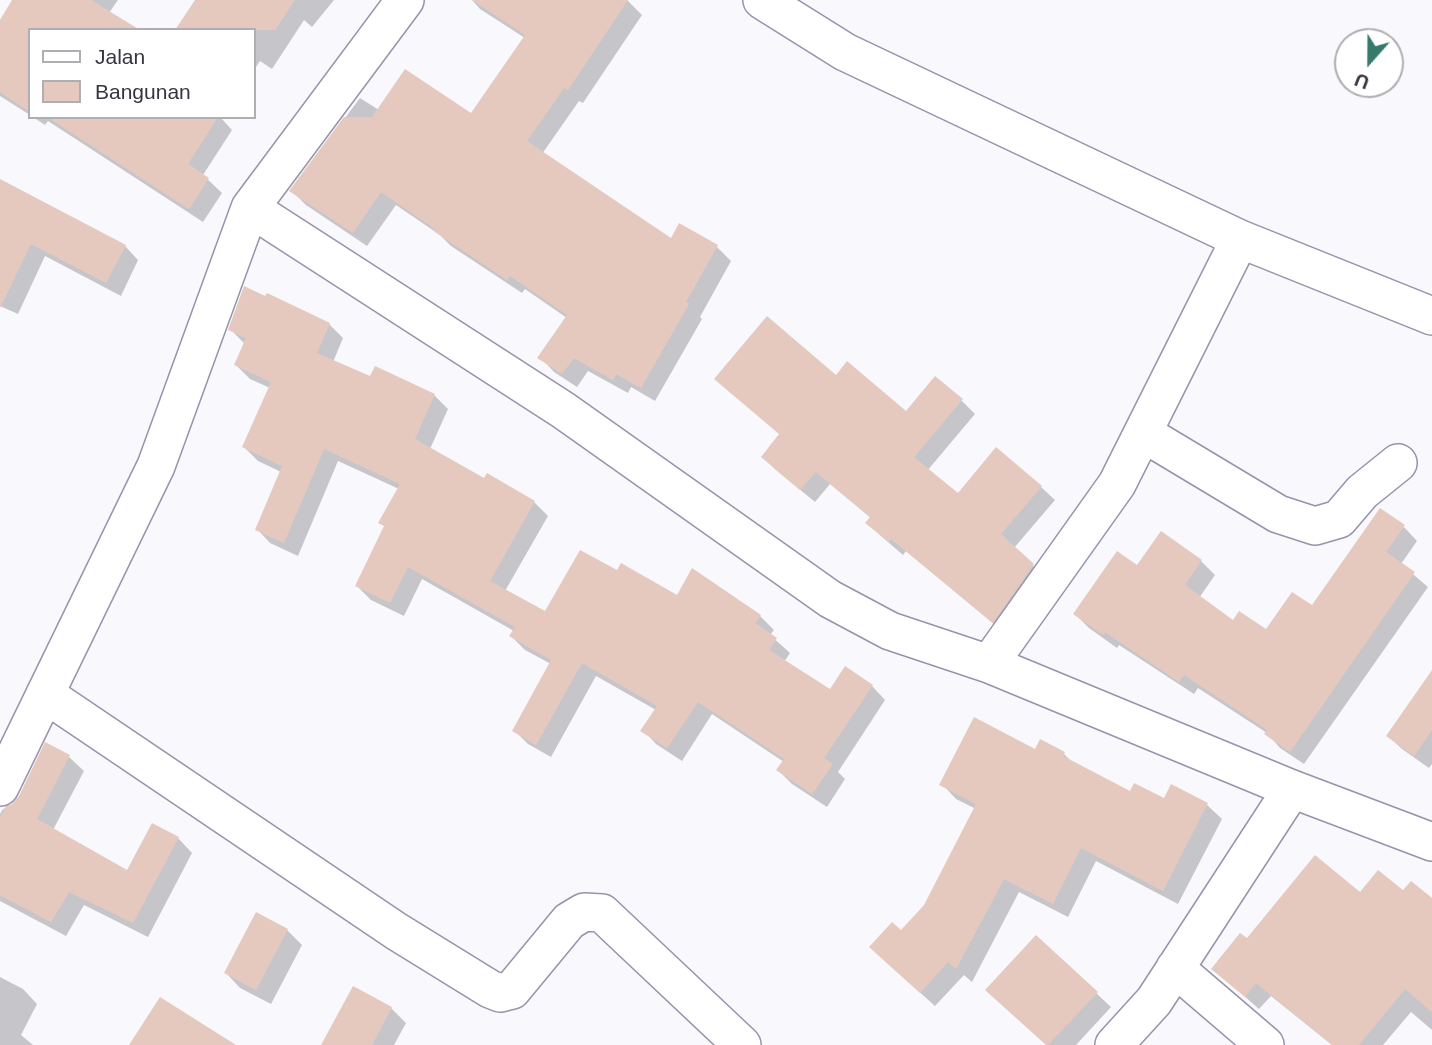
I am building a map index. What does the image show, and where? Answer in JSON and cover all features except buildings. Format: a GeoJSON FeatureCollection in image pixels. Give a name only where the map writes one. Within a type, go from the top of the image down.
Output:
{"type":"FeatureCollection","features":[{"type":"Feature","properties":{"kind":"street"},"geometry":{"type":"LineString","coordinates":[[0,787],[156,466],[250,208],[405,0]]}},
{"type":"Feature","properties":{"kind":"street"},"geometry":{"type":"LineString","coordinates":[[762,0],[845,52],[1240,239],[1432,316]]}},
{"type":"Feature","properties":{"kind":"street"},"geometry":{"type":"LineString","coordinates":[[250,208],[563,410],[830,599],[890,631],[989,664],[1292,789],[1432,842]]}},
{"type":"Feature","properties":{"kind":"street"},"geometry":{"type":"LineString","coordinates":[[989,664],[1117,484],[1240,239]]}},
{"type":"Feature","properties":{"kind":"street"},"geometry":{"type":"LineString","coordinates":[[1143,433],[1278,514],[1315,526],[1339,519],[1362,492],[1398,463]]}},
{"type":"Feature","properties":{"kind":"street"},"geometry":{"type":"LineString","coordinates":[[45,694],[396,931],[490,989],[500,993],[512,990],[569,921],[584,912],[602,913],[742,1045]]}},
{"type":"Feature","properties":{"kind":"street"},"geometry":{"type":"LineString","coordinates":[[1114,1045],[1154,1001],[1292,789]]}},
{"type":"Feature","properties":{"kind":"street"},"geometry":{"type":"LineString","coordinates":[[1175,968],[1265,1045]]}}]}
